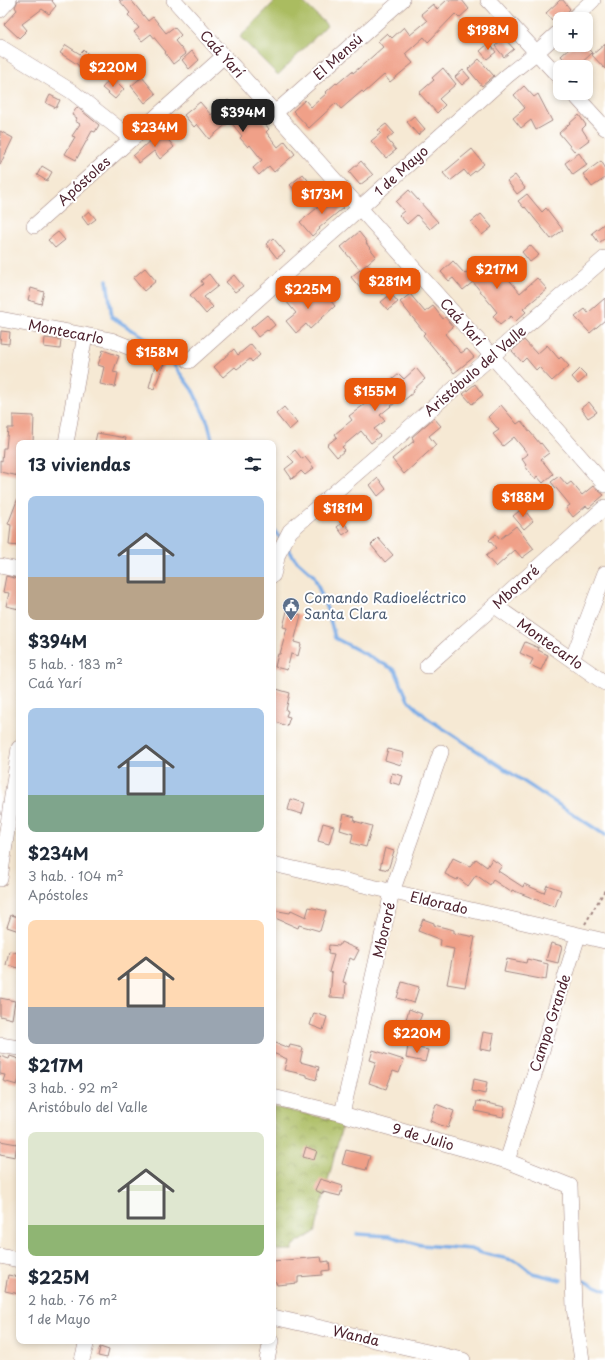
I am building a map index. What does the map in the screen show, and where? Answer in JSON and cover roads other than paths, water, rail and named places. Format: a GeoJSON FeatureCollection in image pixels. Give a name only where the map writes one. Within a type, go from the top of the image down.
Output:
{"type":"FeatureCollection","features":[{"type":"Feature","properties":{"kind":"street"},"geometry":{"type":"LineString","coordinates":[[0,10],[9,0]]}},
{"type":"Feature","properties":{"kind":"street","name":"Caá Yarí"},"geometry":{"type":"LineString","coordinates":[[174,0],[359,208],[603,478]]}},
{"type":"Feature","properties":{"kind":"street","name":"El Mensú"},"geometry":{"type":"LineString","coordinates":[[274,113],[402,0]]}},
{"type":"Feature","properties":{"kind":"street"},"geometry":{"type":"LineString","coordinates":[[488,0],[553,70]]}},
{"type":"Feature","properties":{"kind":"street"},"geometry":{"type":"LineString","coordinates":[[580,12],[593,0]]}},
{"type":"Feature","properties":{"kind":"street","name":"1 de Mayo"},"geometry":{"type":"LineString","coordinates":[[189,361],[507,76],[553,37]]}},
{"type":"Feature","properties":{"kind":"street"},"geometry":{"type":"LineString","coordinates":[[0,47],[71,91],[132,138]]}},
{"type":"Feature","properties":{"kind":"street","name":"Apóstoles"},"geometry":{"type":"LineString","coordinates":[[34,226],[224,56]]}},
{"type":"Feature","properties":{"kind":"street"},"geometry":{"type":"LineString","coordinates":[[579,100],[605,128]]}},
{"type":"Feature","properties":{"kind":"street","name":"Aristóbulo del Valle"},"geometry":{"type":"LineString","coordinates":[[276,562],[278,554],[290,531],[605,258]]}},
{"type":"Feature","properties":{"kind":"street","name":"Montecarlo"},"geometry":{"type":"LineString","coordinates":[[0,319],[111,340],[131,348]]}},
{"type":"Feature","properties":{"kind":"street"},"geometry":{"type":"LineString","coordinates":[[67,440],[85,335]]}},
{"type":"Feature","properties":{"kind":"street","name":"Mbororé"},"geometry":{"type":"LineString","coordinates":[[427,666],[605,507]]}},
{"type":"Feature","properties":{"kind":"street"},"geometry":{"type":"LineString","coordinates":[[0,566],[16,569]]}},
{"type":"Feature","properties":{"kind":"street"},"geometry":{"type":"LineString","coordinates":[[572,660],[605,573]]}},
{"type":"Feature","properties":{"kind":"street","name":"Montecarlo"},"geometry":{"type":"LineString","coordinates":[[495,606],[605,683]]}},
{"type":"Feature","properties":{"kind":"street","name":"Mbororé"},"geometry":{"type":"LineString","coordinates":[[342,1114],[392,892],[441,752]]}},
{"type":"Feature","properties":{"kind":"street"},"geometry":{"type":"LineString","coordinates":[[0,879],[16,767]]}},
{"type":"Feature","properties":{"kind":"street","name":"Eldorado"},"geometry":{"type":"LineString","coordinates":[[276,865],[578,936],[605,941]]}},
{"type":"Feature","properties":{"kind":"street","name":"Campo Grande"},"geometry":{"type":"LineString","coordinates":[[507,1161],[578,936]]}},
{"type":"Feature","properties":{"kind":"street"},"geometry":{"type":"LineString","coordinates":[[0,1045],[16,1048]]}},
{"type":"Feature","properties":{"kind":"street","name":"9 de Julio"},"geometry":{"type":"LineString","coordinates":[[276,1098],[342,1114],[507,1161],[570,1186],[574,1308],[582,1360]]}},
{"type":"Feature","properties":{"kind":"street"},"geometry":{"type":"LineString","coordinates":[[0,1256],[16,1259]]}},
{"type":"Feature","properties":{"kind":"street","name":"Wanda"},"geometry":{"type":"LineString","coordinates":[[276,1318],[463,1360]]}},
{"type":"Feature","properties":{"kind":"street"},"geometry":{"type":"LineString","coordinates":[[82,1360],[86,1344]]}},
{"type":"Feature","properties":{"kind":"street"},"geometry":{"type":"LineString","coordinates":[[267,1360],[270,1344]]}},
{"type":"Feature","properties":{"kind":"waterway"},"geometry":{"type":"LineString","coordinates":[[107,280],[112,317],[162,349],[193,391],[208,423],[212,440]]}},
{"type":"Feature","properties":{"kind":"waterway"},"geometry":{"type":"LineString","coordinates":[[276,533],[281,539]]}},
{"type":"Feature","properties":{"kind":"waterway"},"geometry":{"type":"LineString","coordinates":[[287,547],[295,559],[314,576],[328,612],[335,638],[395,670],[408,700],[427,718],[605,835]]}},
{"type":"Feature","properties":{"kind":"waterway"},"geometry":{"type":"LineString","coordinates":[[357,1234],[389,1236],[421,1245],[471,1249],[517,1261],[532,1273],[561,1280]]}},
{"type":"Feature","properties":{"kind":"waterway"},"geometry":{"type":"LineString","coordinates":[[584,1281],[605,1290]]}},
{"type":"Feature","properties":{"kind":"place","name":"Comando Radioeléctrico Santa Clara"},"geometry":{"type":"Point","coordinates":[291,621]}}]}
